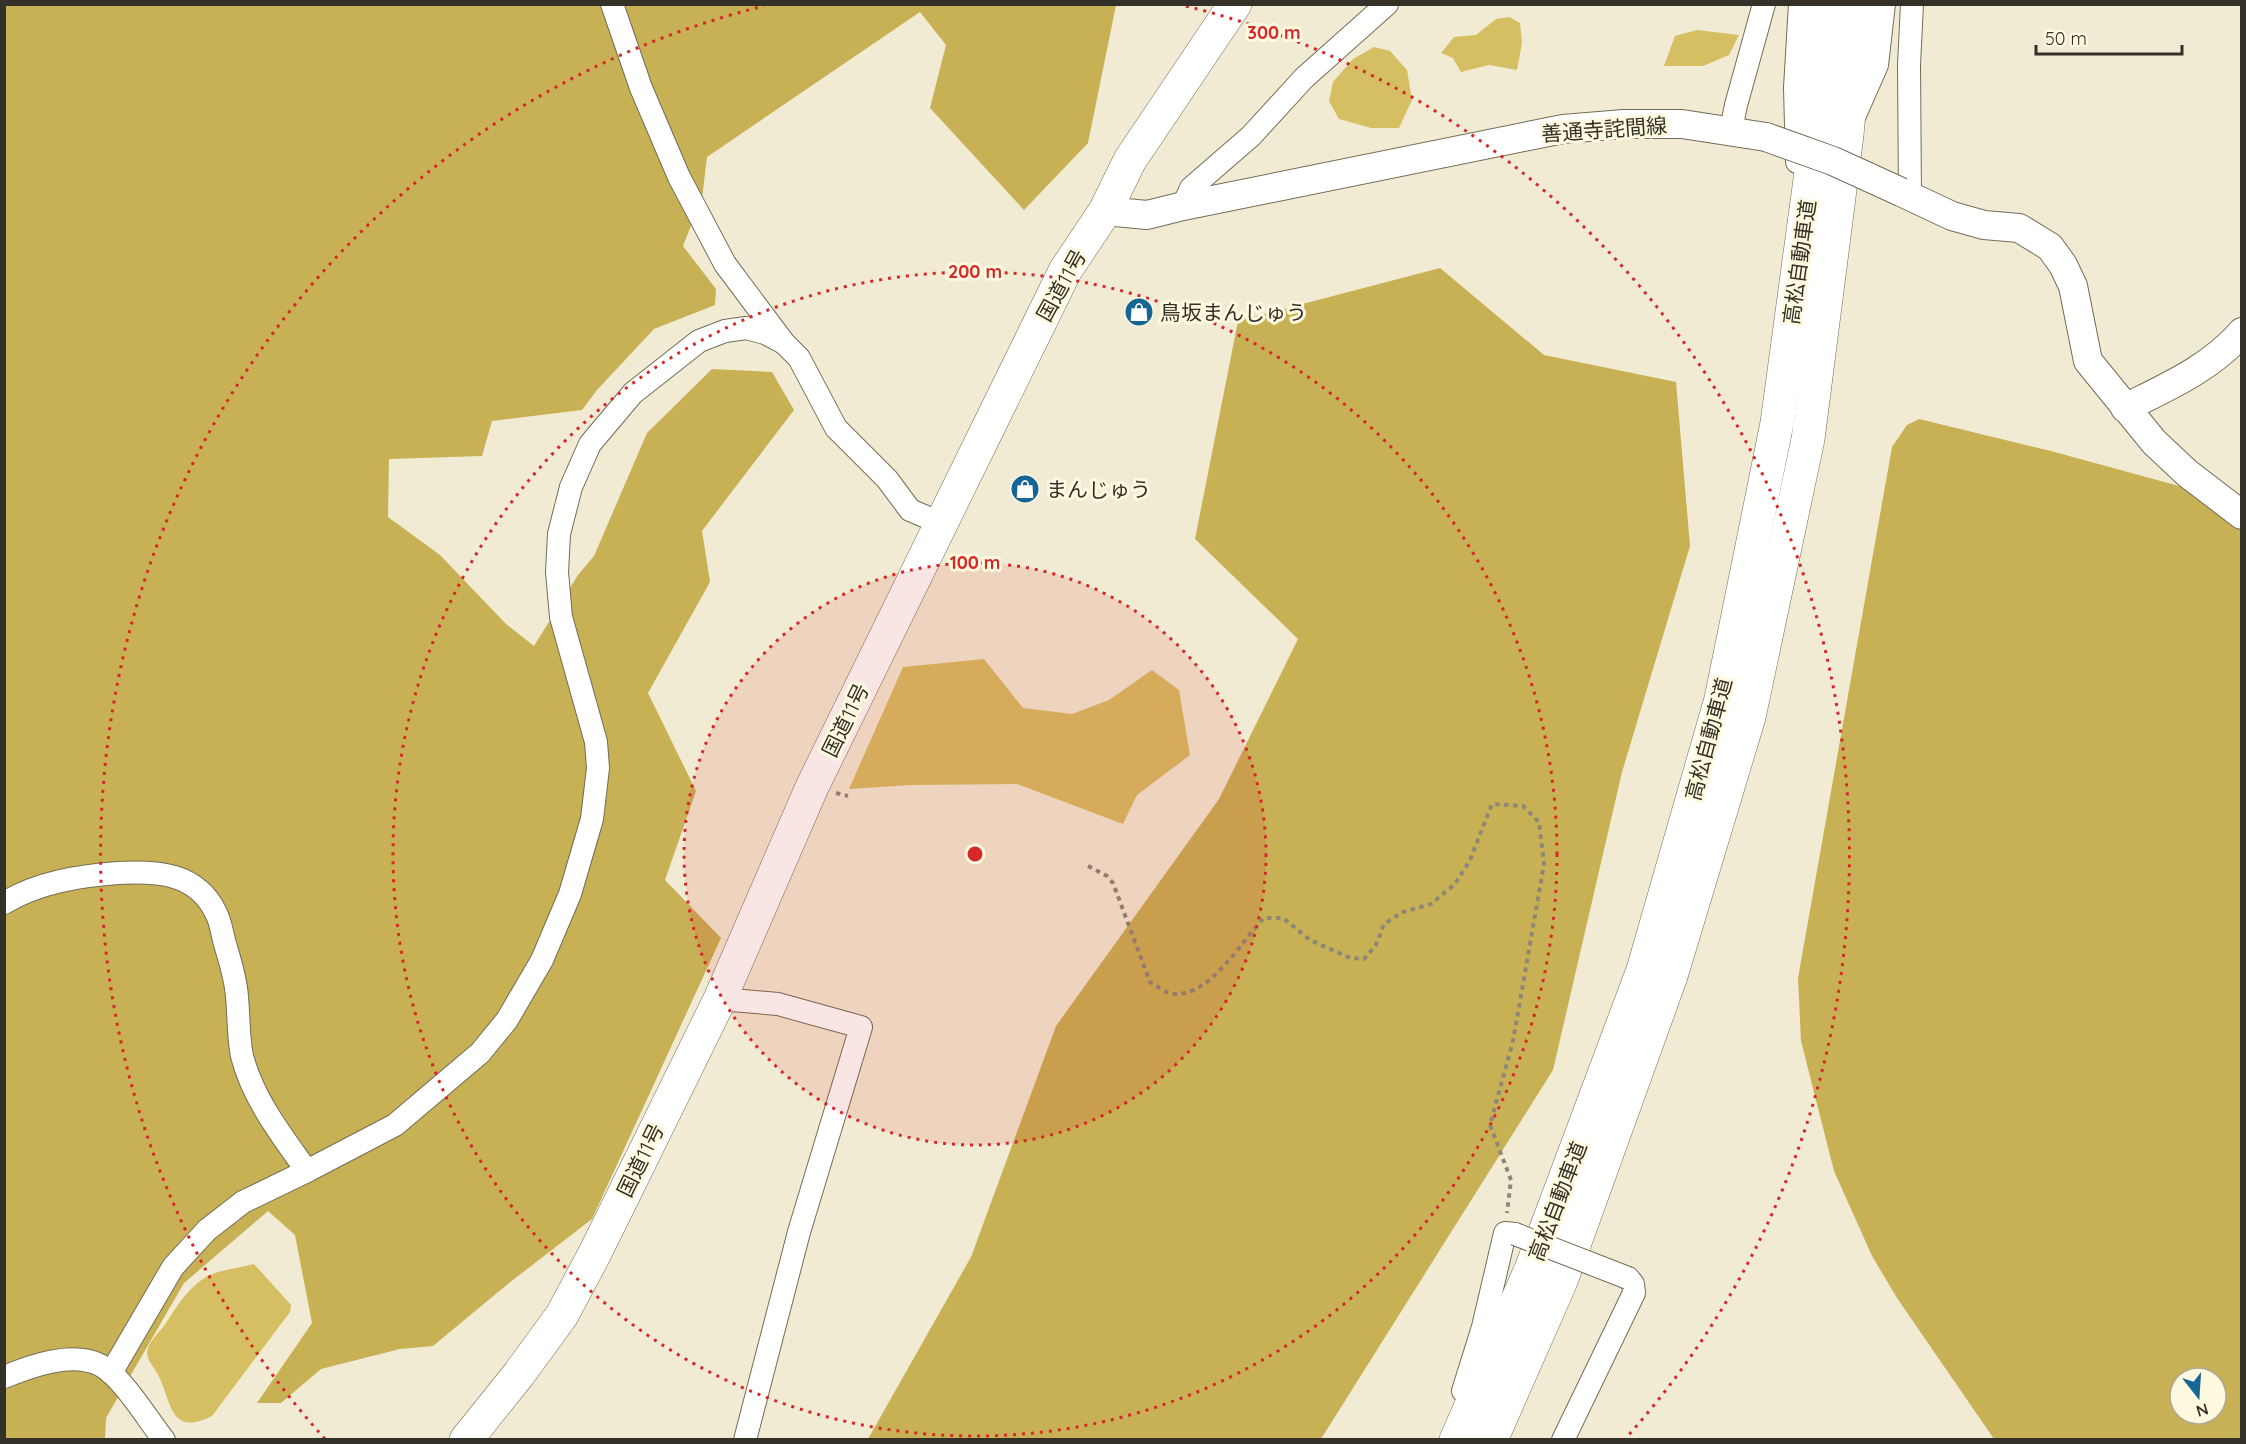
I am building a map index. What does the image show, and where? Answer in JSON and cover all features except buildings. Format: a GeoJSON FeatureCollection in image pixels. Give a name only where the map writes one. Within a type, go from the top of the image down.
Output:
{"type":"FeatureCollection","features":[{"type":"Feature","properties":{"kind":"highway","name":"国道11号"},"geometry":{"type":"LineString","coordinates":[[466,1440],[519,1374],[562,1315],[720,999],[812,787],[1065,272],[1105,212],[1130,160],[1235,4]]}},
{"type":"Feature","properties":{"kind":"highway","name":"高松自動車道"},"geometry":{"type":"LineString","coordinates":[[1456,1440],[1531,1269],[1647,958],[1721,699],[1777,423],[1817,128],[1826,4]]}},
{"type":"Feature","properties":{"kind":"highway","name":"高松自動車道"},"geometry":{"type":"LineString","coordinates":[[1491,1440],[1561,1281],[1671,976],[1749,717],[1808,439],[1847,135],[1858,4]]}},
{"type":"Feature","properties":{"kind":"main road","name":"善通寺詫間線"},"geometry":{"type":"LineString","coordinates":[[1105,212],[1147,215],[1563,129],[1624,124],[1682,124],[1766,137],[1833,161],[1952,216],[1984,225],[2019,228],[2050,247],[2063,265],[2073,286],[2088,361],[2154,442],[2187,473],[2241,515]]}},
{"type":"Feature","properties":{"kind":"main road"},"geometry":{"type":"LineString","coordinates":[[2125,408],[2186,377],[2232,344],[2241,332]]}},
{"type":"Feature","properties":{"kind":"street"},"geometry":{"type":"LineString","coordinates":[[612,4],[641,88],[680,177],[725,264],[784,343],[799,358],[836,428],[887,479],[910,510],[940,523]]}},
{"type":"Feature","properties":{"kind":"street"},"geometry":{"type":"LineString","coordinates":[[1183,206],[1191,188],[1251,136],[1319,64],[1387,4]]}},
{"type":"Feature","properties":{"kind":"street"},"geometry":{"type":"LineString","coordinates":[[1731,130],[1764,4]]}},
{"type":"Feature","properties":{"kind":"street"},"geometry":{"type":"LineString","coordinates":[[1799,262],[1795,88],[1800,4]]}},
{"type":"Feature","properties":{"kind":"street"},"geometry":{"type":"LineString","coordinates":[[1847,135],[1877,65],[1884,4]]}},
{"type":"Feature","properties":{"kind":"street"},"geometry":{"type":"LineString","coordinates":[[1905,195],[1912,4]]}},
{"type":"Feature","properties":{"kind":"street"},"geometry":{"type":"LineString","coordinates":[[111,1373],[173,1267],[207,1230],[243,1202],[395,1125],[480,1053],[507,1020],[542,960],[570,894],[592,819],[598,768],[596,742],[561,617],[557,573],[559,534],[571,487],[590,444],[633,393],[699,341],[725,331],[746,328],[765,333],[784,343]]}},
{"type":"Feature","properties":{"kind":"street"},"geometry":{"type":"LineString","coordinates":[[4,903],[46,885],[75,877],[125,873],[161,873],[187,881],[203,892],[217,914],[233,972],[242,1057],[249,1076],[274,1125],[307,1171]]}},
{"type":"Feature","properties":{"kind":"street"},"geometry":{"type":"LineString","coordinates":[[720,999],[778,1004],[861,1027],[799,1232],[745,1440]]}},
{"type":"Feature","properties":{"kind":"street"},"geometry":{"type":"LineString","coordinates":[[1443,1440],[1458,1407],[1510,1234],[1628,1278],[1634,1284],[1634,1293],[1563,1440]]}},
{"type":"Feature","properties":{"kind":"street"},"geometry":{"type":"LineString","coordinates":[[4,1377],[19,1371],[69,1360],[88,1361],[101,1365],[111,1373],[164,1440]]}},
{"type":"Feature","properties":{"kind":"path"},"geometry":{"type":"LineString","coordinates":[[1088,866],[1107,876],[1113,884],[1150,982],[1172,995],[1182,994],[1202,986],[1217,974],[1264,918],[1283,918],[1310,940],[1350,958],[1364,959],[1376,945],[1384,924],[1403,912],[1431,904],[1455,884],[1470,860],[1492,804],[1522,806],[1539,822],[1544,864],[1513,1041],[1490,1125],[1511,1180],[1510,1234]]}},
{"type":"Feature","properties":{"kind":"shaded area"},"geometry":{"type":"Polygon","coordinates":[[[5,5],[1116,5],[1088,143],[1024,210],[930,108],[946,45],[920,12],[707,157],[702,198],[683,246],[716,289],[715,305],[654,329],[597,390],[582,410],[492,421],[482,456],[389,459],[388,517],[440,555],[506,624],[534,646],[578,575],[594,556],[647,433],[712,369],[772,372],[794,410],[702,531],[710,582],[648,693],[696,791],[665,880],[721,938],[592,1219],[433,1346],[400,1349],[321,1369],[281,1403],[257,1403],[312,1323],[295,1235],[268,1211],[184,1283],[106,1418],[105,1439],[5,1440],[5,5]]]}},
{"type":"Feature","properties":{"kind":"shaded area"},"geometry":{"type":"Polygon","coordinates":[[[1509,17],[1520,23],[1522,43],[1517,70],[1489,65],[1461,72],[1453,58],[1441,53],[1454,37],[1476,35],[1496,19],[1509,17]]]}},
{"type":"Feature","properties":{"kind":"shaded area"},"geometry":{"type":"Polygon","coordinates":[[[1697,30],[1739,35],[1729,55],[1703,66],[1664,66],[1675,36],[1697,30]]]}},
{"type":"Feature","properties":{"kind":"shaded area"},"geometry":{"type":"Polygon","coordinates":[[[1374,47],[1390,51],[1407,70],[1412,100],[1399,128],[1371,128],[1339,119],[1329,101],[1333,82],[1353,59],[1374,47]]]}},
{"type":"Feature","properties":{"kind":"shaded area"},"geometry":{"type":"Polygon","coordinates":[[[1440,268],[1544,355],[1676,382],[1690,546],[1622,772],[1553,1070],[1321,1439],[868,1439],[971,1257],[1056,1026],[1219,799],[1298,639],[1195,539],[1238,321],[1440,268]]]}},
{"type":"Feature","properties":{"kind":"shaded area"},"geometry":{"type":"Polygon","coordinates":[[[1919,419],[2051,451],[2241,503],[2241,1439],[1994,1439],[1897,1298],[1872,1256],[1834,1171],[1801,1041],[1798,978],[1892,447],[1907,425],[1919,419]]]}},
{"type":"Feature","properties":{"kind":"shaded area"},"geometry":{"type":"Polygon","coordinates":[[[984,659],[1023,708],[1072,714],[1109,700],[1152,670],[1179,690],[1190,755],[1137,795],[1123,824],[1017,784],[912,785],[849,789],[903,667],[984,659]]]}},
{"type":"Feature","properties":{"kind":"shaded area"},"geometry":{"type":"Polygon","coordinates":[[[254,1264],[291,1305],[290,1312],[212,1416],[198,1422],[179,1419],[169,1404],[162,1383],[148,1358],[149,1345],[184,1298],[202,1279],[220,1271],[254,1264]]]}},
{"type":"Feature","properties":{"kind":"place","name":"鳥坂まんじゅう"},"geometry":{"type":"Point","coordinates":[1139,312]}},
{"type":"Feature","properties":{"kind":"place","name":"まんじゅう"},"geometry":{"type":"Point","coordinates":[1025,489]}}]}
